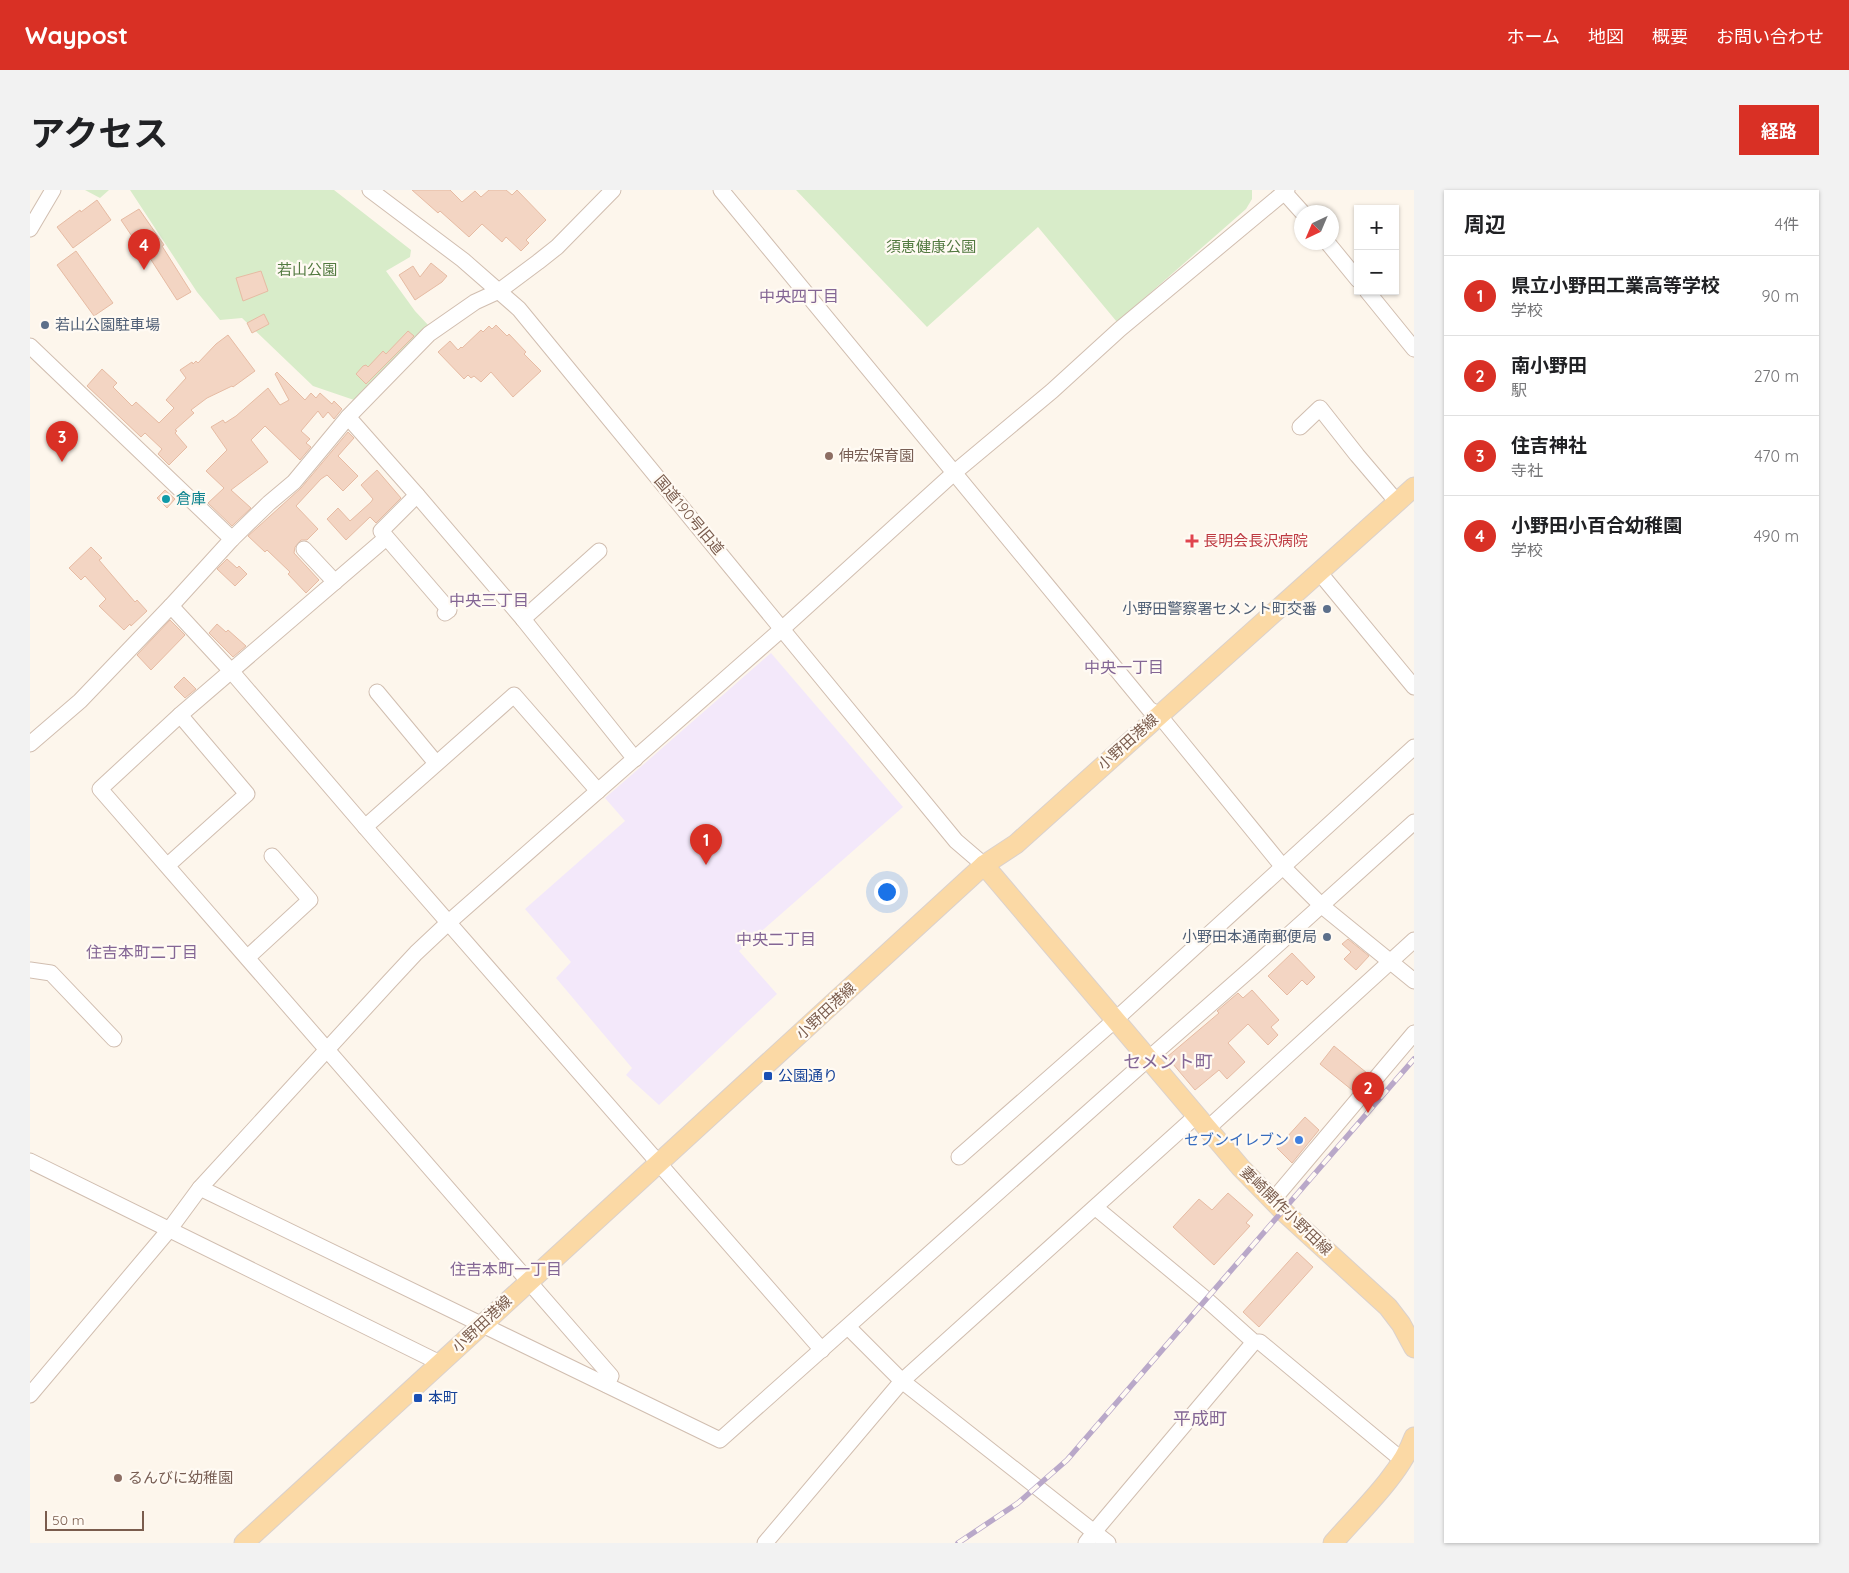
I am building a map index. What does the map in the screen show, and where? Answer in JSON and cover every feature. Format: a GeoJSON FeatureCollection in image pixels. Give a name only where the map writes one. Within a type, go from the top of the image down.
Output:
{"type":"FeatureCollection","features":[{"type":"Feature","properties":{"kind":"main road","name":"小野田港線"},"geometry":{"type":"LineString","coordinates":[[244,1543],[984,865],[1016,844],[1414,487]]}},
{"type":"Feature","properties":{"kind":"main road","name":"妻崎開作小野田線"},"geometry":{"type":"LineString","coordinates":[[984,865],[1241,1168],[1388,1307],[1401,1324],[1414,1348]]}},
{"type":"Feature","properties":{"kind":"main road"},"geometry":{"type":"LineString","coordinates":[[1333,1543],[1402,1460],[1411,1446],[1414,1437]]}},
{"type":"Feature","properties":{"kind":"street"},"geometry":{"type":"LineString","coordinates":[[30,229],[53,190]]}},
{"type":"Feature","properties":{"kind":"street","name":"国道190号旧道"},"geometry":{"type":"LineString","coordinates":[[370,190],[463,260],[519,309],[956,841],[984,865]]}},
{"type":"Feature","properties":{"kind":"street"},"geometry":{"type":"LineString","coordinates":[[30,744],[80,701],[172,606],[232,539],[294,482],[348,417],[429,334],[474,302],[499,291],[557,247],[613,190]]}},
{"type":"Feature","properties":{"kind":"street"},"geometry":{"type":"LineString","coordinates":[[721,190],[955,472],[1025,560],[1149,709],[1159,715],[1283,867],[1322,906],[1414,981]]}},
{"type":"Feature","properties":{"kind":"street"},"geometry":{"type":"LineString","coordinates":[[30,1395],[169,1230],[200,1188],[416,953],[955,472],[1052,391],[1120,328],[1280,192],[1294,205]]}},
{"type":"Feature","properties":{"kind":"street"},"geometry":{"type":"LineString","coordinates":[[1334,250],[1354,275]]}},
{"type":"Feature","properties":{"kind":"street"},"geometry":{"type":"LineString","coordinates":[[1370,295],[1414,349]]}},
{"type":"Feature","properties":{"kind":"street"},"geometry":{"type":"LineString","coordinates":[[30,346],[232,539]]}},
{"type":"Feature","properties":{"kind":"street"},"geometry":{"type":"LineString","coordinates":[[1300,427],[1320,408],[1397,502]]}},
{"type":"Feature","properties":{"kind":"street"},"geometry":{"type":"LineString","coordinates":[[348,417],[523,619],[635,759]]}},
{"type":"Feature","properties":{"kind":"street"},"geometry":{"type":"LineString","coordinates":[[417,495],[381,531],[449,610],[445,613]]}},
{"type":"Feature","properties":{"kind":"street"},"geometry":{"type":"LineString","coordinates":[[386,538],[180,715],[100,789],[611,1376],[607,1384]]}},
{"type":"Feature","properties":{"kind":"street"},"geometry":{"type":"LineString","coordinates":[[304,549],[335,582]]}},
{"type":"Feature","properties":{"kind":"street"},"geometry":{"type":"LineString","coordinates":[[523,619],[599,551]]}},
{"type":"Feature","properties":{"kind":"street"},"geometry":{"type":"LineString","coordinates":[[1319,572],[1414,687]]}},
{"type":"Feature","properties":{"kind":"street"},"geometry":{"type":"LineString","coordinates":[[172,606],[232,672],[822,1350]]}},
{"type":"Feature","properties":{"kind":"street"},"geometry":{"type":"LineString","coordinates":[[377,692],[436,763]]}},
{"type":"Feature","properties":{"kind":"street"},"geometry":{"type":"LineString","coordinates":[[365,827],[514,695],[598,791]]}},
{"type":"Feature","properties":{"kind":"street"},"geometry":{"type":"LineString","coordinates":[[168,865],[247,794],[180,715]]}},
{"type":"Feature","properties":{"kind":"street"},"geometry":{"type":"LineString","coordinates":[[959,1157],[1115,1020],[1414,747]]}},
{"type":"Feature","properties":{"kind":"street"},"geometry":{"type":"LineString","coordinates":[[200,1188],[720,1440],[1322,906],[1414,822]]}},
{"type":"Feature","properties":{"kind":"street"},"geometry":{"type":"LineString","coordinates":[[248,957],[310,900],[272,856]]}},
{"type":"Feature","properties":{"kind":"street"},"geometry":{"type":"LineString","coordinates":[[765,1543],[902,1381],[1096,1208],[1201,1122],[1414,940]]}},
{"type":"Feature","properties":{"kind":"street"},"geometry":{"type":"LineString","coordinates":[[30,970],[51,973],[114,1039]]}},
{"type":"Feature","properties":{"kind":"street"},"geometry":{"type":"LineString","coordinates":[[1273,1200],[1414,1033]]}},
{"type":"Feature","properties":{"kind":"street"},"geometry":{"type":"LineString","coordinates":[[30,1161],[440,1363]]}},
{"type":"Feature","properties":{"kind":"street"},"geometry":{"type":"LineString","coordinates":[[1096,1208],[1207,1300],[1254,1342],[1260,1342],[1402,1460]]}},
{"type":"Feature","properties":{"kind":"street"},"geometry":{"type":"LineString","coordinates":[[848,1327],[902,1381],[1091,1538],[1108,1543]]}},
{"type":"Feature","properties":{"kind":"street"},"geometry":{"type":"LineString","coordinates":[[1091,1538],[1099,1526],[1254,1342]]}},
{"type":"Feature","properties":{"kind":"shaded area"},"geometry":{"type":"Polygon","coordinates":[[[771,653],[903,807],[739,951],[777,994],[659,1105],[626,1075],[632,1068],[556,978],[571,962],[525,909],[625,821],[605,798],[771,653]]]}},
{"type":"Feature","properties":{"kind":"green space"},"geometry":{"type":"Polygon","coordinates":[[[85,190],[109,190],[100,198],[85,190]]]}},
{"type":"Feature","properties":{"kind":"green space","name":"若山公園"},"geometry":{"type":"Polygon","coordinates":[[[130,190],[334,190],[411,250],[410,257],[386,271],[415,311],[429,326],[357,401],[313,386],[242,318],[220,320],[197,292],[130,190]]]}},
{"type":"Feature","properties":{"kind":"green space","name":"須恵健康公園"},"geometry":{"type":"Polygon","coordinates":[[[796,190],[1252,190],[1252,199],[1246,209],[1117,322],[1038,227],[927,327],[796,190]]]}},
{"type":"Feature","properties":{"kind":"building"},"geometry":{"type":"Polygon","coordinates":[[[412,190],[450,190],[462,202],[475,191],[481,197],[489,190],[506,190],[512,195],[517,190],[546,220],[526,240],[529,243],[521,251],[506,237],[502,242],[482,224],[469,237],[440,211],[438,213],[412,190]]]}},
{"type":"Feature","properties":{"kind":"building"},"geometry":{"type":"Polygon","coordinates":[[[97,200],[111,220],[73,248],[57,227],[97,200]]]}},
{"type":"Feature","properties":{"kind":"building"},"geometry":{"type":"Polygon","coordinates":[[[139,209],[164,245],[162,246],[191,292],[177,300],[148,255],[146,257],[121,220],[139,209]]]}},
{"type":"Feature","properties":{"kind":"building"},"geometry":{"type":"Polygon","coordinates":[[[76,251],[113,303],[94,316],[57,265],[76,251]]]}},
{"type":"Feature","properties":{"kind":"building"},"geometry":{"type":"Polygon","coordinates":[[[431,263],[447,276],[442,282],[415,300],[399,275],[413,266],[420,277],[431,263]]]}},
{"type":"Feature","properties":{"kind":"building"},"geometry":{"type":"Polygon","coordinates":[[[261,271],[268,291],[243,301],[236,278],[261,271]]]}},
{"type":"Feature","properties":{"kind":"building"},"geometry":{"type":"Polygon","coordinates":[[[264,314],[269,324],[252,333],[247,323],[264,314]]]}},
{"type":"Feature","properties":{"kind":"building"},"geometry":{"type":"Polygon","coordinates":[[[496,325],[507,336],[509,334],[526,352],[524,354],[541,371],[513,397],[491,372],[481,382],[474,376],[471,378],[468,375],[464,379],[438,352],[450,341],[458,350],[481,330],[483,332],[489,326],[492,329],[496,325]]]}},
{"type":"Feature","properties":{"kind":"building"},"geometry":{"type":"Polygon","coordinates":[[[408,331],[414,336],[366,384],[356,374],[363,366],[366,365],[368,367],[383,351],[386,354],[408,331]]]}},
{"type":"Feature","properties":{"kind":"building"},"geometry":{"type":"Polygon","coordinates":[[[228,335],[255,371],[233,387],[207,398],[191,410],[194,413],[175,430],[177,431],[175,433],[187,447],[169,465],[158,454],[162,449],[145,433],[141,437],[87,386],[102,369],[117,383],[113,387],[132,406],[136,402],[159,423],[174,408],[166,400],[186,378],[180,370],[192,362],[193,364],[196,361],[198,363],[216,344],[228,335]]]}},
{"type":"Feature","properties":{"kind":"building"},"geometry":{"type":"Polygon","coordinates":[[[277,372],[305,400],[311,393],[316,398],[320,393],[332,404],[334,401],[342,409],[334,419],[328,412],[323,418],[318,411],[301,431],[310,439],[306,443],[311,447],[300,460],[265,426],[251,440],[268,462],[231,490],[251,508],[232,526],[208,503],[224,488],[206,471],[227,450],[211,427],[223,420],[225,423],[236,416],[268,388],[280,405],[289,400],[275,374],[277,372]]]}},
{"type":"Feature","properties":{"kind":"building"},"geometry":{"type":"Polygon","coordinates":[[[348,432],[354,438],[338,456],[358,476],[343,491],[327,475],[296,506],[318,529],[307,540],[301,540],[295,547],[294,553],[319,580],[306,593],[288,574],[290,572],[267,550],[265,552],[248,536],[301,488],[348,432]]]}},
{"type":"Feature","properties":{"kind":"building"},"geometry":{"type":"Polygon","coordinates":[[[377,470],[401,498],[376,523],[370,517],[346,540],[327,519],[338,508],[350,521],[371,502],[373,499],[361,485],[377,470]]]}},
{"type":"Feature","properties":{"kind":"building","name":"倉庫"},"geometry":{"type":"Polygon","coordinates":[[[165,490],[175,499],[167,508],[157,498],[165,490]]]}},
{"type":"Feature","properties":{"kind":"building"},"geometry":{"type":"Polygon","coordinates":[[[91,547],[102,558],[99,560],[135,602],[137,600],[147,611],[124,630],[99,606],[106,599],[85,576],[81,580],[69,568],[91,547]]]}},
{"type":"Feature","properties":{"kind":"building"},"geometry":{"type":"Polygon","coordinates":[[[227,559],[237,568],[239,566],[247,574],[235,586],[217,569],[227,559]]]}},
{"type":"Feature","properties":{"kind":"building"},"geometry":{"type":"Polygon","coordinates":[[[170,620],[185,635],[151,670],[137,655],[170,620]]]}},
{"type":"Feature","properties":{"kind":"building"},"geometry":{"type":"Polygon","coordinates":[[[217,624],[226,632],[228,630],[246,646],[233,657],[209,633],[217,624]]]}},
{"type":"Feature","properties":{"kind":"building"},"geometry":{"type":"Polygon","coordinates":[[[184,677],[196,689],[185,698],[174,687],[184,677]]]}},
{"type":"Feature","properties":{"kind":"building"},"geometry":{"type":"Polygon","coordinates":[[[1348,939],[1369,956],[1356,970],[1344,959],[1351,952],[1342,944],[1348,939]]]}},
{"type":"Feature","properties":{"kind":"building"},"geometry":{"type":"Polygon","coordinates":[[[1292,953],[1315,977],[1307,985],[1302,980],[1287,995],[1268,976],[1292,953]]]}},
{"type":"Feature","properties":{"kind":"building"},"geometry":{"type":"Polygon","coordinates":[[[1252,990],[1279,1020],[1271,1027],[1278,1035],[1268,1045],[1248,1024],[1228,1043],[1245,1062],[1227,1079],[1219,1070],[1195,1090],[1167,1057],[1219,1013],[1217,1011],[1238,993],[1243,998],[1252,990]]]}},
{"type":"Feature","properties":{"kind":"building"},"geometry":{"type":"Polygon","coordinates":[[[1334,1046],[1367,1073],[1352,1090],[1320,1064],[1334,1046]]]}},
{"type":"Feature","properties":{"kind":"building","name":"セブンイレブン"},"geometry":{"type":"Polygon","coordinates":[[[1305,1117],[1319,1130],[1292,1163],[1277,1148],[1305,1117]]]}},
{"type":"Feature","properties":{"kind":"building"},"geometry":{"type":"Polygon","coordinates":[[[1228,1193],[1253,1215],[1246,1223],[1250,1226],[1214,1265],[1173,1227],[1199,1199],[1212,1210],[1228,1193]]]}},
{"type":"Feature","properties":{"kind":"building"},"geometry":{"type":"Polygon","coordinates":[[[1297,1252],[1313,1267],[1259,1327],[1243,1312],[1297,1252]]]}},
{"type":"Feature","properties":{"kind":"railway"},"geometry":{"type":"LineString","coordinates":[[958,1543],[1018,1503],[1067,1460],[1414,1059]]}},
{"type":"Feature","properties":{"kind":"place","name":"小野田小百合幼稚園"},"geometry":{"type":"Point","coordinates":[144,270]}},
{"type":"Feature","properties":{"kind":"place","name":"若山公園駐車場"},"geometry":{"type":"Point","coordinates":[45,325]}},
{"type":"Feature","properties":{"kind":"place","name":"伸宏保育園"},"geometry":{"type":"Point","coordinates":[829,456]}},
{"type":"Feature","properties":{"kind":"place","name":"住吉神社"},"geometry":{"type":"Point","coordinates":[62,462]}},
{"type":"Feature","properties":{"kind":"place","name":"倉庫"},"geometry":{"type":"Point","coordinates":[166,499]}},
{"type":"Feature","properties":{"kind":"place","name":"長明会長沢病院"},"geometry":{"type":"Point","coordinates":[1192,541]}},
{"type":"Feature","properties":{"kind":"place","name":"小野田警察署セメント町交番"},"geometry":{"type":"Point","coordinates":[1327,609]}},
{"type":"Feature","properties":{"kind":"place","name":"県立小野田工業高等学校"},"geometry":{"type":"Point","coordinates":[706,865]}},
{"type":"Feature","properties":{"kind":"place","name":"小野田本通南郵便局"},"geometry":{"type":"Point","coordinates":[1327,937]}},
{"type":"Feature","properties":{"kind":"place","name":"公園通り"},"geometry":{"type":"Point","coordinates":[768,1076]}},
{"type":"Feature","properties":{"kind":"place","name":"南小野田"},"geometry":{"type":"Point","coordinates":[1368,1113]}},
{"type":"Feature","properties":{"kind":"place","name":"セブンイレブン"},"geometry":{"type":"Point","coordinates":[1299,1140]}},
{"type":"Feature","properties":{"kind":"place","name":"本町"},"geometry":{"type":"Point","coordinates":[418,1398]}},
{"type":"Feature","properties":{"kind":"place","name":"るんびに幼稚園"},"geometry":{"type":"Point","coordinates":[118,1478]}},
{"type":"Feature","properties":{"kind":"district","name":"中央四丁目"},"geometry":{"type":"Point","coordinates":[799,296]}},
{"type":"Feature","properties":{"kind":"district","name":"中央三丁目"},"geometry":{"type":"Point","coordinates":[489,600]}},
{"type":"Feature","properties":{"kind":"district","name":"中央一丁目"},"geometry":{"type":"Point","coordinates":[1124,667]}},
{"type":"Feature","properties":{"kind":"district","name":"中央二丁目"},"geometry":{"type":"Point","coordinates":[776,939]}},
{"type":"Feature","properties":{"kind":"district","name":"住吉本町二丁目"},"geometry":{"type":"Point","coordinates":[142,952]}},
{"type":"Feature","properties":{"kind":"district","name":"セメント町"},"geometry":{"type":"Point","coordinates":[1168,1062]}},
{"type":"Feature","properties":{"kind":"district","name":"住吉本町一丁目"},"geometry":{"type":"Point","coordinates":[506,1269]}},
{"type":"Feature","properties":{"kind":"district","name":"平成町"},"geometry":{"type":"Point","coordinates":[1200,1419]}}]}
